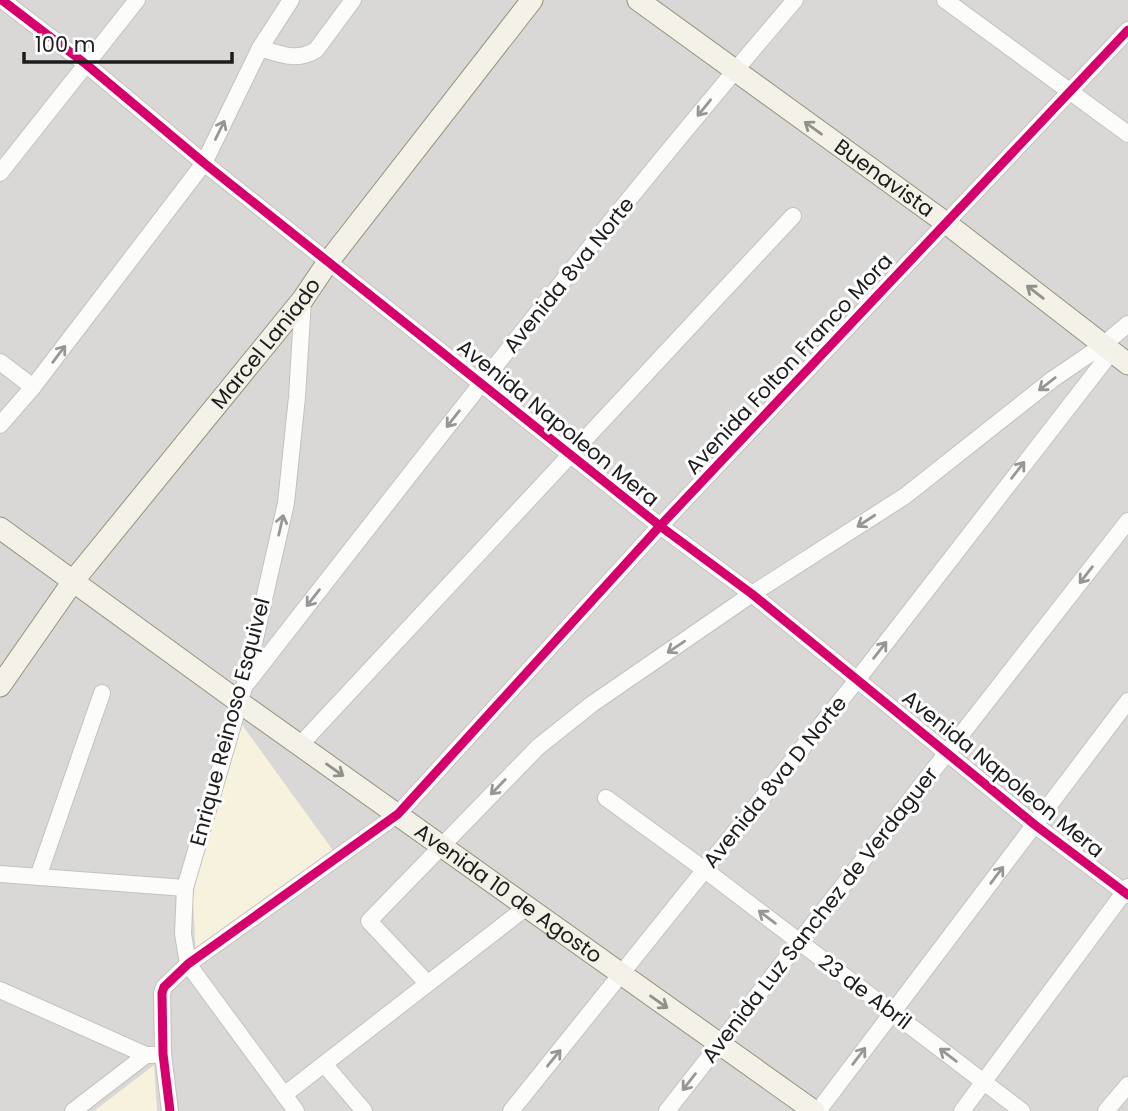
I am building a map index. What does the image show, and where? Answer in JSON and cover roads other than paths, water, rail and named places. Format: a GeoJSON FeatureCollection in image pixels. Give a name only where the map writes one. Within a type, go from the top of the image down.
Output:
{"type":"FeatureCollection","features":[{"type":"Feature","properties":{"kind":"street","name":"Avenida Napoleon Mera"},"geometry":{"type":"LineString","coordinates":[[2,0],[87,65],[204,163],[660,526],[752,594],[1035,825],[1127,891]]}},
{"type":"Feature","properties":{"kind":"street"},"geometry":{"type":"LineString","coordinates":[[0,173],[137,0]]}},
{"type":"Feature","properties":{"kind":"street"},"geometry":{"type":"LineString","coordinates":[[0,425],[33,387],[204,163],[260,48],[291,0]]}},
{"type":"Feature","properties":{"kind":"street"},"geometry":{"type":"LineString","coordinates":[[260,48],[285,56],[307,55],[316,50],[353,0]]}},
{"type":"Feature","properties":{"kind":"street","name":"Marcel Laniado"},"geometry":{"type":"LineString","coordinates":[[0,686],[74,580],[303,299],[328,262],[533,0]]}},
{"type":"Feature","properties":{"kind":"street","name":"Buenavista"},"geometry":{"type":"LineString","coordinates":[[638,0],[946,223],[1114,353]]}},
{"type":"Feature","properties":{"kind":"street","name":"Avenida 8va Norte"},"geometry":{"type":"LineString","coordinates":[[242,694],[481,383],[734,71],[795,0]]}},
{"type":"Feature","properties":{"kind":"street"},"geometry":{"type":"LineString","coordinates":[[945,0],[1128,134]]}},
{"type":"Feature","properties":{"kind":"street","name":"Avenida Folton Franco Mora"},"geometry":{"type":"LineString","coordinates":[[170,1111],[163,1054],[162,993],[167,983],[188,964],[398,814],[660,526],[1128,30]]}},
{"type":"Feature","properties":{"kind":"street"},"geometry":{"type":"LineString","coordinates":[[300,745],[793,216]]}},
{"type":"Feature","properties":{"kind":"street","name":"Enrique Reinoso Esquivel"},"geometry":{"type":"LineString","coordinates":[[296,1111],[188,964],[183,934],[185,888],[242,694],[286,503],[297,397],[303,299]]}},
{"type":"Feature","properties":{"kind":"street"},"geometry":{"type":"LineString","coordinates":[[427,983],[369,921],[538,747],[592,704],[752,594],[905,496],[1053,379],[1114,353],[1128,324]]}},
{"type":"Feature","properties":{"kind":"street","name":"Avenida 8va D Norte"},"geometry":{"type":"LineString","coordinates":[[512,1111],[857,680],[1114,353]]}},
{"type":"Feature","properties":{"kind":"street"},"geometry":{"type":"LineString","coordinates":[[0,362],[33,387]]}},
{"type":"Feature","properties":{"kind":"street","name":"Avenida Luz Sanchez de Verdaguer"},"geometry":{"type":"LineString","coordinates":[[667,1111],[1128,521]]}},
{"type":"Feature","properties":{"kind":"street","name":"Avenida 10 de Agosto"},"geometry":{"type":"LineString","coordinates":[[0,528],[242,694],[300,745],[528,906],[620,975],[816,1111]]}},
{"type":"Feature","properties":{"kind":"street"},"geometry":{"type":"LineString","coordinates":[[38,877],[102,692]]}},
{"type":"Feature","properties":{"kind":"street"},"geometry":{"type":"LineString","coordinates":[[816,1111],[1128,701]]}},
{"type":"Feature","properties":{"kind":"street","name":"23 de Abril"},"geometry":{"type":"LineString","coordinates":[[606,798],[705,870],[1021,1111]]}},
{"type":"Feature","properties":{"kind":"street"},"geometry":{"type":"LineString","coordinates":[[0,874],[185,888]]}},
{"type":"Feature","properties":{"kind":"street"},"geometry":{"type":"LineString","coordinates":[[962,1111],[1127,891]]}},
{"type":"Feature","properties":{"kind":"street"},"geometry":{"type":"LineString","coordinates":[[284,1095],[528,906]]}},
{"type":"Feature","properties":{"kind":"street"},"geometry":{"type":"LineString","coordinates":[[0,990],[146,1055],[163,1054]]}},
{"type":"Feature","properties":{"kind":"street"},"geometry":{"type":"LineString","coordinates":[[74,1111],[146,1055]]}},
{"type":"Feature","properties":{"kind":"street"},"geometry":{"type":"LineString","coordinates":[[324,1064],[364,1111]]}},
{"type":"Feature","properties":{"kind":"street"},"geometry":{"type":"LineString","coordinates":[[1106,1111],[1128,1085]]}}]}
